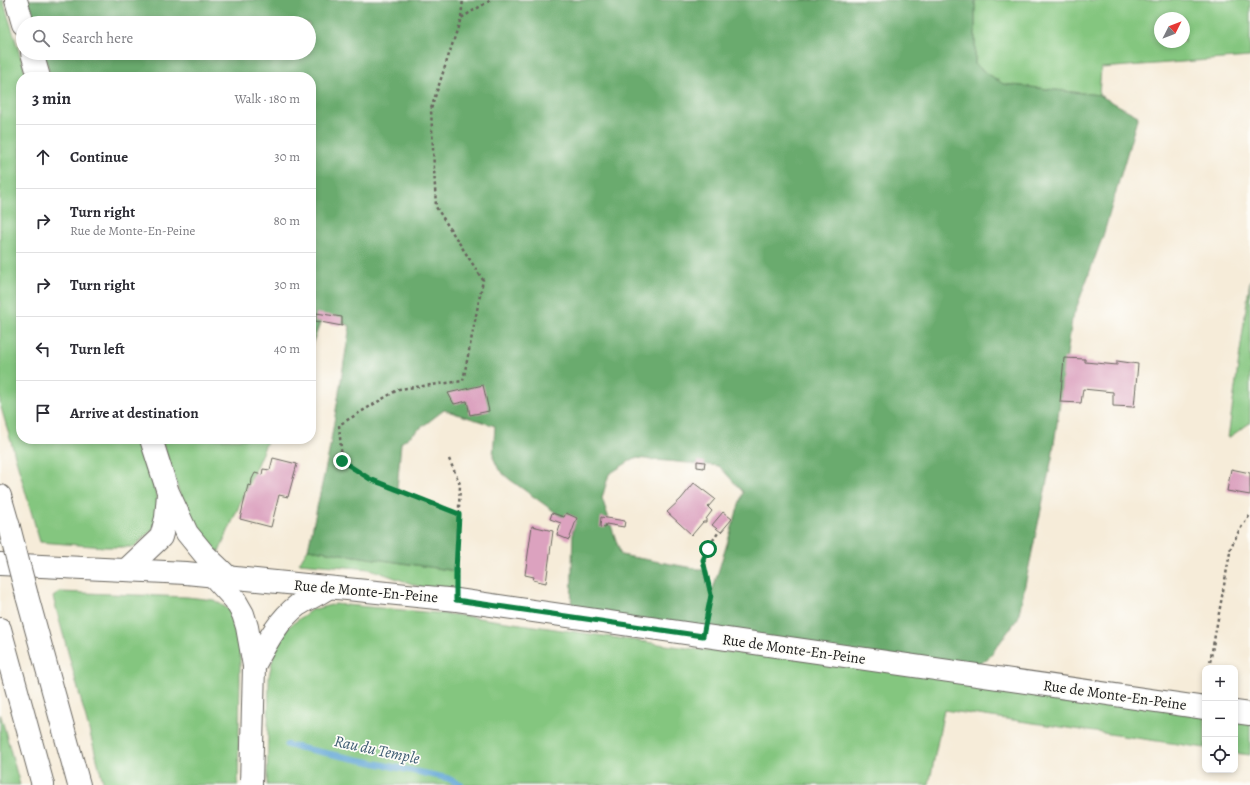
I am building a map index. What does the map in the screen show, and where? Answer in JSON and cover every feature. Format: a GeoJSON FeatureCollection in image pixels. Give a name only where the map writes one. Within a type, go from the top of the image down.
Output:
{"type":"FeatureCollection","features":[{"type":"Feature","properties":{"kind":"main road"},"geometry":{"type":"LineString","coordinates":[[16,0],[21,16]]}},
{"type":"Feature","properties":{"kind":"main road"},"geometry":{"type":"LineString","coordinates":[[34,60],[38,72]]}},
{"type":"Feature","properties":{"kind":"main road"},"geometry":{"type":"LineString","coordinates":[[153,444],[168,492],[187,533],[205,554],[221,577],[243,614],[248,627],[254,666],[252,785]]}},
{"type":"Feature","properties":{"kind":"main road"},"geometry":{"type":"LineString","coordinates":[[126,570],[161,537],[166,518],[168,492]]}},
{"type":"Feature","properties":{"kind":"main road"},"geometry":{"type":"LineString","coordinates":[[0,496],[79,785]]}},
{"type":"Feature","properties":{"kind":"main road","name":"Rue de Monte-En-Peine"},"geometry":{"type":"LineString","coordinates":[[0,564],[126,570],[221,577],[456,600],[1202,708]]}},
{"type":"Feature","properties":{"kind":"main road"},"geometry":{"type":"LineString","coordinates":[[254,666],[270,637],[281,622],[298,605],[328,588]]}},
{"type":"Feature","properties":{"kind":"main road"},"geometry":{"type":"LineString","coordinates":[[0,628],[43,785]]}},
{"type":"Feature","properties":{"kind":"main road"},"geometry":{"type":"LineString","coordinates":[[1238,712],[1250,714]]}},
{"type":"Feature","properties":{"kind":"path"},"geometry":{"type":"LineString","coordinates":[[459,514],[370,479],[342,461],[339,425],[400,389],[463,381],[483,280],[436,207],[430,109],[461,18],[463,0]]}},
{"type":"Feature","properties":{"kind":"path"},"geometry":{"type":"LineString","coordinates":[[461,18],[491,0]]}},
{"type":"Feature","properties":{"kind":"path"},"geometry":{"type":"LineString","coordinates":[[449,459],[460,484],[456,600]]}},
{"type":"Feature","properties":{"kind":"path"},"geometry":{"type":"LineString","coordinates":[[1210,665],[1231,547],[1250,514]]}},
{"type":"Feature","properties":{"kind":"path"},"geometry":{"type":"LineString","coordinates":[[703,636],[711,595],[703,560],[718,533]]}},
{"type":"Feature","properties":{"kind":"green space"},"geometry":{"type":"Polygon","coordinates":[[[0,0],[3,0],[16,42],[16,60],[22,60],[25,72],[16,72],[16,444],[141,444],[157,496],[159,512],[153,529],[134,547],[105,547],[40,542],[0,404],[0,0]]]}},
{"type":"Feature","properties":{"kind":"green space"},"geometry":{"type":"Polygon","coordinates":[[[27,0],[975,0],[975,65],[1003,84],[1099,95],[1138,116],[1103,236],[1072,320],[1052,458],[1018,618],[987,660],[949,672],[571,616],[573,525],[509,479],[499,470],[493,457],[495,426],[444,410],[401,443],[397,489],[459,514],[456,571],[308,549],[329,452],[350,326],[323,316],[316,334],[316,72],[49,72],[45,60],[316,60],[316,16],[32,16],[27,0]],[[635,458],[609,474],[602,498],[621,555],[704,570],[711,595],[743,492],[719,466],[635,458]]]}},
{"type":"Feature","properties":{"kind":"green space"},"geometry":{"type":"Polygon","coordinates":[[[975,0],[1250,0],[1250,57],[1101,68],[1099,95],[1003,84],[975,65],[975,0]]]}},
{"type":"Feature","properties":{"kind":"green space"},"geometry":{"type":"Polygon","coordinates":[[[1250,280],[1250,423],[1228,438],[1250,280]]]}},
{"type":"Feature","properties":{"kind":"green space"},"geometry":{"type":"Polygon","coordinates":[[[163,444],[266,444],[219,552],[205,541],[188,519],[163,444]]]}},
{"type":"Feature","properties":{"kind":"green space"},"geometry":{"type":"Polygon","coordinates":[[[308,549],[456,571],[457,600],[370,569],[299,563],[308,549]]]}},
{"type":"Feature","properties":{"kind":"green space"},"geometry":{"type":"Polygon","coordinates":[[[60,592],[187,597],[214,600],[233,612],[240,631],[238,785],[104,785],[53,597],[60,592]]]}},
{"type":"Feature","properties":{"kind":"green space"},"geometry":{"type":"Polygon","coordinates":[[[335,604],[458,615],[694,649],[949,672],[1202,708],[1202,748],[944,710],[929,785],[267,785],[269,676],[276,643],[287,628],[311,610],[335,604]]]}},
{"type":"Feature","properties":{"kind":"green space"},"geometry":{"type":"Polygon","coordinates":[[[1238,712],[1250,714],[1250,755],[1238,753],[1238,712]]]}},
{"type":"Feature","properties":{"kind":"green space"},"geometry":{"type":"Polygon","coordinates":[[[0,714],[1,716],[20,785],[0,785],[0,714]]]}},
{"type":"Feature","properties":{"kind":"building"},"geometry":{"type":"Polygon","coordinates":[[[316,313],[342,317],[342,326],[316,321],[316,313]]]}},
{"type":"Feature","properties":{"kind":"building"},"geometry":{"type":"Polygon","coordinates":[[[1064,358],[1085,359],[1085,362],[1117,365],[1117,361],[1138,364],[1134,407],[1113,406],[1113,392],[1083,389],[1081,403],[1060,402],[1064,358]]]}},
{"type":"Feature","properties":{"kind":"building"},"geometry":{"type":"Polygon","coordinates":[[[483,385],[489,411],[470,415],[467,401],[454,404],[448,393],[483,385]]]}},
{"type":"Feature","properties":{"kind":"building"},"geometry":{"type":"Polygon","coordinates":[[[273,458],[297,464],[288,497],[279,495],[271,527],[240,519],[248,485],[251,486],[255,473],[262,475],[263,469],[270,470],[273,458]]]}},
{"type":"Feature","properties":{"kind":"building"},"geometry":{"type":"Polygon","coordinates":[[[697,461],[705,462],[704,468],[697,467],[697,461]]]}},
{"type":"Feature","properties":{"kind":"building"},"geometry":{"type":"Polygon","coordinates":[[[1231,469],[1250,473],[1250,495],[1227,491],[1231,469]]]}},
{"type":"Feature","properties":{"kind":"building"},"geometry":{"type":"Polygon","coordinates":[[[694,483],[715,499],[708,507],[712,511],[706,519],[706,522],[703,522],[692,535],[667,512],[681,499],[694,483]]]}},
{"type":"Feature","properties":{"kind":"building"},"geometry":{"type":"Polygon","coordinates":[[[723,512],[732,519],[721,532],[712,525],[723,512]]]}},
{"type":"Feature","properties":{"kind":"building"},"geometry":{"type":"Polygon","coordinates":[[[552,513],[564,517],[566,513],[577,518],[569,540],[557,535],[561,523],[550,519],[552,513]]]}},
{"type":"Feature","properties":{"kind":"building"},"geometry":{"type":"Polygon","coordinates":[[[601,517],[625,521],[624,527],[606,524],[605,528],[600,527],[601,517]]]}},
{"type":"Feature","properties":{"kind":"building"},"geometry":{"type":"Polygon","coordinates":[[[532,526],[553,531],[546,583],[533,580],[534,577],[525,575],[532,526]]]}},
{"type":"Feature","properties":{"kind":"waterway","name":"Rau du Temple"},"geometry":{"type":"LineString","coordinates":[[287,745],[447,778],[461,785]]}},
{"type":"Feature","properties":{"kind":"route"},"geometry":{"type":"LineString","coordinates":[[342,461],[370,479],[459,514],[456,600],[703,636],[711,595],[704,570],[703,560],[708,549]]}}]}
